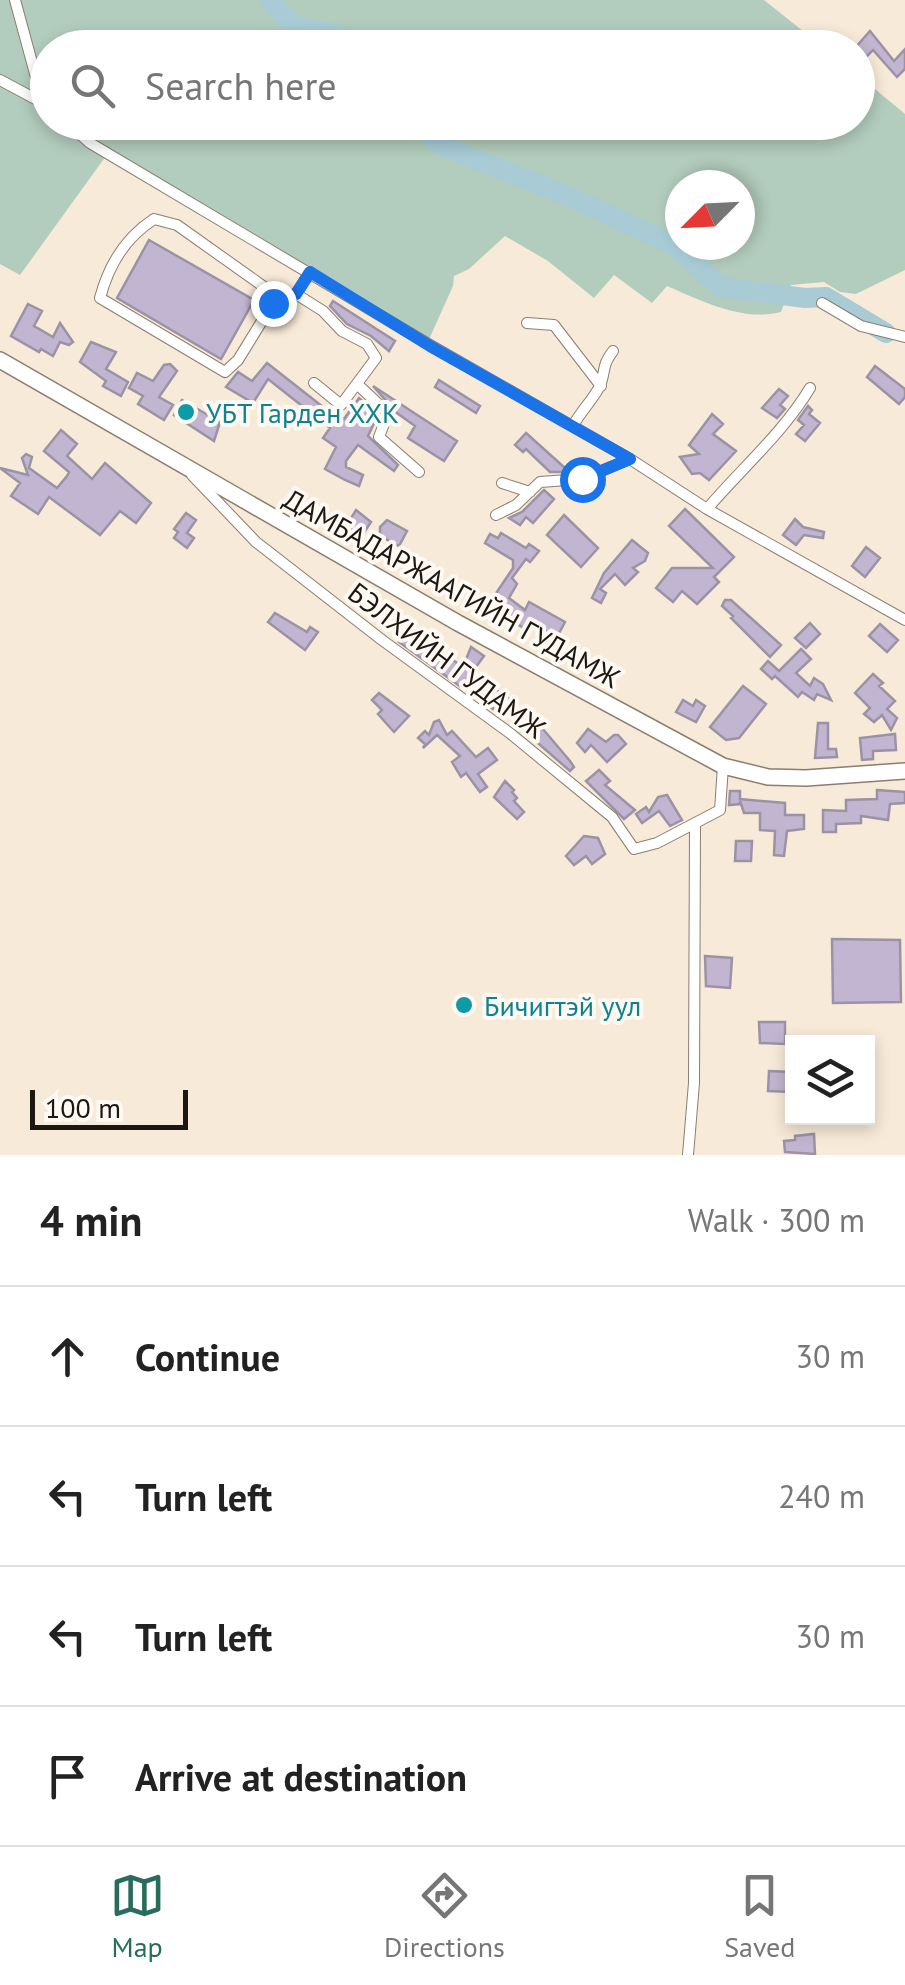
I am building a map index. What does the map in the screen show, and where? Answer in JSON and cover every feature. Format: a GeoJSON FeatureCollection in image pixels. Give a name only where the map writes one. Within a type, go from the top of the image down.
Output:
{"type":"FeatureCollection","features":[{"type":"Feature","properties":{"kind":"main road","name":"ДАМБАДАРЖААГИЙН ГУДАМЖ"},"geometry":{"type":"LineString","coordinates":[[0,360],[458,623],[723,766],[768,777],[806,778],[905,770]]}},
{"type":"Feature","properties":{"kind":"street"},"geometry":{"type":"LineString","coordinates":[[14,0],[30,54]]}},
{"type":"Feature","properties":{"kind":"street"},"geometry":{"type":"LineString","coordinates":[[0,80],[30,97]]}},
{"type":"Feature","properties":{"kind":"street"},"geometry":{"type":"LineString","coordinates":[[87,140],[430,346],[905,620]]}},
{"type":"Feature","properties":{"kind":"street"},"geometry":{"type":"LineString","coordinates":[[273,303],[268,289],[208,246],[177,225],[154,219],[134,232],[116,256],[100,298],[225,372],[238,360],[273,303],[296,294],[310,272]]}},
{"type":"Feature","properties":{"kind":"street"},"geometry":{"type":"LineString","coordinates":[[296,294],[323,311],[342,331],[367,344],[376,358],[341,405],[314,383]]}},
{"type":"Feature","properties":{"kind":"street"},"geometry":{"type":"LineString","coordinates":[[822,303],[861,326],[905,337]]}},
{"type":"Feature","properties":{"kind":"street"},"geometry":{"type":"LineString","coordinates":[[526,322],[554,325],[601,386]]}},
{"type":"Feature","properties":{"kind":"street"},"geometry":{"type":"LineString","coordinates":[[573,426],[582,407],[601,386],[602,366],[613,351]]}},
{"type":"Feature","properties":{"kind":"street"},"geometry":{"type":"LineString","coordinates":[[357,384],[388,412],[379,437],[419,472]]}},
{"type":"Feature","properties":{"kind":"street"},"geometry":{"type":"LineString","coordinates":[[708,509],[793,415],[810,388]]}},
{"type":"Feature","properties":{"kind":"street"},"geometry":{"type":"LineString","coordinates":[[496,514],[516,504],[540,482],[582,479],[630,459]]}},
{"type":"Feature","properties":{"kind":"street","name":"БЭЛХИЙН ГУДАМЖ"},"geometry":{"type":"LineString","coordinates":[[182,464],[256,542],[511,734],[612,816],[634,849],[720,810],[723,766]]}},
{"type":"Feature","properties":{"kind":"street"},"geometry":{"type":"LineString","coordinates":[[502,482],[530,492]]}},
{"type":"Feature","properties":{"kind":"street"},"geometry":{"type":"LineString","coordinates":[[688,1155],[694,1083],[695,824]]}},
{"type":"Feature","properties":{"kind":"green space"},"geometry":{"type":"Polygon","coordinates":[[[0,0],[764,0],[802,30],[30,30],[30,140],[875,140],[875,89],[905,114],[905,270],[856,294],[840,292],[824,282],[791,285],[781,312],[752,314],[708,303],[667,286],[652,303],[614,275],[594,298],[548,261],[505,236],[469,269],[454,276],[426,346],[111,149],[20,275],[0,264],[0,0]]]}},
{"type":"Feature","properties":{"kind":"building"},"geometry":{"type":"Polygon","coordinates":[[[875,37],[894,61],[905,49],[905,69],[897,77],[875,52],[875,37]]]}},
{"type":"Feature","properties":{"kind":"building"},"geometry":{"type":"Polygon","coordinates":[[[149,240],[254,300],[221,359],[117,298],[149,240]]]}},
{"type":"Feature","properties":{"kind":"building"},"geometry":{"type":"Polygon","coordinates":[[[333,301],[395,341],[389,351],[347,324],[330,306],[333,301]]]}},
{"type":"Feature","properties":{"kind":"building"},"geometry":{"type":"Polygon","coordinates":[[[28,304],[42,311],[34,326],[53,337],[60,323],[73,342],[60,342],[53,356],[11,336],[28,304]]]}},
{"type":"Feature","properties":{"kind":"building"},"geometry":{"type":"Polygon","coordinates":[[[91,342],[116,352],[106,369],[128,382],[121,396],[103,386],[106,381],[80,362],[91,342]]]}},
{"type":"Feature","properties":{"kind":"building"},"geometry":{"type":"Polygon","coordinates":[[[267,363],[337,418],[339,415],[344,419],[359,398],[378,415],[368,436],[398,465],[394,471],[358,445],[346,467],[363,475],[359,486],[345,480],[325,469],[336,447],[323,438],[330,428],[268,379],[253,403],[226,387],[238,372],[252,381],[267,363]]]}},
{"type":"Feature","properties":{"kind":"building"},"geometry":{"type":"Polygon","coordinates":[[[170,364],[177,371],[159,397],[173,405],[164,420],[138,404],[143,396],[129,388],[137,373],[153,381],[164,365],[170,364]]]}},
{"type":"Feature","properties":{"kind":"building"},"geometry":{"type":"Polygon","coordinates":[[[875,366],[905,389],[899,404],[867,377],[875,366]]]}},
{"type":"Feature","properties":{"kind":"building"},"geometry":{"type":"Polygon","coordinates":[[[439,380],[480,406],[476,413],[435,387],[439,380]]]}},
{"type":"Feature","properties":{"kind":"building"},"geometry":{"type":"Polygon","coordinates":[[[373,386],[457,441],[444,461],[408,438],[415,426],[373,386]]]}},
{"type":"Feature","properties":{"kind":"building"},"geometry":{"type":"Polygon","coordinates":[[[779,389],[788,396],[780,405],[785,409],[777,418],[762,408],[779,389]]]}},
{"type":"Feature","properties":{"kind":"building"},"geometry":{"type":"Polygon","coordinates":[[[182,400],[220,422],[214,441],[174,415],[182,400]]]}},
{"type":"Feature","properties":{"kind":"building"},"geometry":{"type":"Polygon","coordinates":[[[808,406],[812,410],[809,414],[820,423],[805,441],[796,434],[804,425],[798,420],[808,406]]]}},
{"type":"Feature","properties":{"kind":"building"},"geometry":{"type":"Polygon","coordinates":[[[712,414],[723,424],[713,434],[736,451],[709,480],[700,473],[692,474],[680,457],[699,454],[689,445],[712,414]]]}},
{"type":"Feature","properties":{"kind":"building"},"geometry":{"type":"Polygon","coordinates":[[[61,430],[77,444],[67,456],[92,479],[105,463],[151,503],[136,523],[120,511],[100,535],[49,497],[38,514],[11,496],[20,483],[0,468],[28,475],[22,458],[26,454],[32,457],[29,468],[57,488],[67,476],[69,472],[44,451],[61,430]]]}},
{"type":"Feature","properties":{"kind":"building"},"geometry":{"type":"Polygon","coordinates":[[[526,433],[565,468],[562,472],[550,472],[526,449],[523,452],[515,445],[526,433]]]}},
{"type":"Feature","properties":{"kind":"building"},"geometry":{"type":"Polygon","coordinates":[[[544,490],[554,499],[533,523],[526,517],[520,525],[509,518],[522,512],[544,490]]]}},
{"type":"Feature","properties":{"kind":"building"},"geometry":{"type":"Polygon","coordinates":[[[685,509],[734,557],[714,577],[719,582],[697,604],[682,591],[673,602],[656,588],[672,568],[713,568],[669,526],[685,509]]]}},
{"type":"Feature","properties":{"kind":"building"},"geometry":{"type":"Polygon","coordinates":[[[356,510],[371,522],[361,537],[346,526],[356,510]]]}},
{"type":"Feature","properties":{"kind":"building"},"geometry":{"type":"Polygon","coordinates":[[[186,513],[196,520],[187,533],[194,538],[187,548],[174,538],[178,532],[174,529],[186,513]]]}},
{"type":"Feature","properties":{"kind":"building"},"geometry":{"type":"Polygon","coordinates":[[[564,515],[598,548],[581,567],[547,535],[564,515]]]}},
{"type":"Feature","properties":{"kind":"building"},"geometry":{"type":"Polygon","coordinates":[[[795,519],[803,527],[824,532],[823,538],[804,535],[796,545],[783,535],[795,519]]]}},
{"type":"Feature","properties":{"kind":"building"},"geometry":{"type":"Polygon","coordinates":[[[387,520],[407,531],[399,546],[380,536],[380,527],[387,520]]]}},
{"type":"Feature","properties":{"kind":"building"},"geometry":{"type":"Polygon","coordinates":[[[501,533],[539,551],[530,562],[526,559],[512,578],[517,584],[509,598],[525,610],[529,602],[565,622],[557,637],[534,624],[530,631],[486,608],[513,568],[513,560],[485,543],[490,534],[498,538],[501,533]]]}},
{"type":"Feature","properties":{"kind":"building"},"geometry":{"type":"Polygon","coordinates":[[[632,540],[648,553],[645,561],[633,568],[638,572],[625,585],[615,574],[600,589],[606,593],[601,603],[592,598],[604,573],[632,540]]]}},
{"type":"Feature","properties":{"kind":"building"},"geometry":{"type":"Polygon","coordinates":[[[866,547],[880,558],[865,577],[852,566],[866,547]]]}},
{"type":"Feature","properties":{"kind":"building"},"geometry":{"type":"Polygon","coordinates":[[[725,600],[731,600],[781,645],[770,657],[731,618],[722,606],[725,600]]]}},
{"type":"Feature","properties":{"kind":"building"},"geometry":{"type":"Polygon","coordinates":[[[275,613],[307,632],[310,627],[318,632],[305,650],[268,622],[275,613]]]}},
{"type":"Feature","properties":{"kind":"building"},"geometry":{"type":"Polygon","coordinates":[[[810,623],[820,634],[806,648],[795,638],[810,623]]]}},
{"type":"Feature","properties":{"kind":"building"},"geometry":{"type":"Polygon","coordinates":[[[880,624],[898,640],[887,652],[869,636],[880,624]]]}},
{"type":"Feature","properties":{"kind":"building"},"geometry":{"type":"Polygon","coordinates":[[[405,633],[448,662],[450,658],[463,667],[471,647],[484,656],[461,687],[399,642],[405,633]]]}},
{"type":"Feature","properties":{"kind":"building"},"geometry":{"type":"Polygon","coordinates":[[[801,649],[811,659],[796,673],[810,686],[814,678],[823,684],[831,700],[817,694],[814,700],[802,692],[798,697],[761,669],[768,661],[779,671],[801,649]]]}},
{"type":"Feature","properties":{"kind":"building"},"geometry":{"type":"Polygon","coordinates":[[[873,674],[895,701],[887,709],[897,718],[891,730],[882,715],[874,722],[864,714],[870,708],[855,693],[873,674]]]}},
{"type":"Feature","properties":{"kind":"building"},"geometry":{"type":"Polygon","coordinates":[[[486,683],[516,703],[513,706],[529,718],[521,728],[496,705],[493,709],[476,697],[486,683]]]}},
{"type":"Feature","properties":{"kind":"building"},"geometry":{"type":"Polygon","coordinates":[[[743,686],[766,704],[739,738],[726,740],[710,727],[743,686]]]}},
{"type":"Feature","properties":{"kind":"building"},"geometry":{"type":"Polygon","coordinates":[[[379,693],[409,716],[394,732],[372,700],[379,693]]]}},
{"type":"Feature","properties":{"kind":"building"},"geometry":{"type":"Polygon","coordinates":[[[683,700],[693,706],[696,700],[705,706],[696,722],[676,712],[683,700]]]}},
{"type":"Feature","properties":{"kind":"building"},"geometry":{"type":"Polygon","coordinates":[[[439,720],[447,735],[452,731],[476,757],[488,748],[497,760],[478,774],[487,787],[480,792],[466,773],[461,777],[452,762],[460,756],[437,735],[423,748],[425,744],[418,738],[425,731],[429,735],[434,722],[439,720]]]}},
{"type":"Feature","properties":{"kind":"building"},"geometry":{"type":"Polygon","coordinates":[[[818,723],[828,723],[828,749],[836,749],[837,757],[815,758],[818,723]]]}},
{"type":"Feature","properties":{"kind":"building"},"geometry":{"type":"Polygon","coordinates":[[[542,728],[574,767],[570,771],[532,738],[542,728]]]}},
{"type":"Feature","properties":{"kind":"building"},"geometry":{"type":"Polygon","coordinates":[[[588,729],[606,742],[618,735],[626,744],[607,762],[591,745],[585,752],[577,743],[588,729]]]}},
{"type":"Feature","properties":{"kind":"building"},"geometry":{"type":"Polygon","coordinates":[[[895,734],[896,750],[873,751],[873,759],[862,760],[860,738],[895,734]]]}},
{"type":"Feature","properties":{"kind":"building"},"geometry":{"type":"Polygon","coordinates":[[[599,770],[610,781],[605,785],[635,810],[624,819],[586,781],[599,770]]]}},
{"type":"Feature","properties":{"kind":"building"},"geometry":{"type":"Polygon","coordinates":[[[505,781],[524,812],[517,819],[494,797],[505,781]]]}},
{"type":"Feature","properties":{"kind":"building"},"geometry":{"type":"Polygon","coordinates":[[[877,790],[905,792],[905,803],[890,804],[888,820],[861,816],[861,823],[836,824],[836,832],[823,832],[823,810],[846,811],[846,800],[877,799],[877,790]]]}},
{"type":"Feature","properties":{"kind":"building"},"geometry":{"type":"Polygon","coordinates":[[[730,791],[740,791],[740,799],[785,803],[785,815],[804,815],[804,829],[787,831],[784,856],[774,855],[775,831],[760,830],[760,813],[744,813],[740,801],[729,805],[730,791]]]}},
{"type":"Feature","properties":{"kind":"building"},"geometry":{"type":"Polygon","coordinates":[[[667,795],[682,820],[670,826],[659,811],[642,823],[636,814],[646,807],[649,812],[658,797],[667,795]]]}},
{"type":"Feature","properties":{"kind":"building"},"geometry":{"type":"Polygon","coordinates":[[[584,836],[598,838],[605,854],[592,864],[586,856],[574,865],[566,856],[584,836]]]}},
{"type":"Feature","properties":{"kind":"building"},"geometry":{"type":"Polygon","coordinates":[[[736,841],[752,841],[751,861],[735,861],[736,841]]]}},
{"type":"Feature","properties":{"kind":"building"},"geometry":{"type":"Polygon","coordinates":[[[832,939],[900,940],[901,1002],[833,1003],[832,939]]]}},
{"type":"Feature","properties":{"kind":"building"},"geometry":{"type":"Polygon","coordinates":[[[705,956],[732,958],[730,988],[706,986],[705,956]]]}},
{"type":"Feature","properties":{"kind":"building"},"geometry":{"type":"Polygon","coordinates":[[[759,1022],[785,1022],[785,1044],[760,1043],[759,1022]]]}},
{"type":"Feature","properties":{"kind":"building"},"geometry":{"type":"Polygon","coordinates":[[[769,1071],[785,1072],[785,1092],[768,1091],[769,1071]]]}},
{"type":"Feature","properties":{"kind":"building"},"geometry":{"type":"Polygon","coordinates":[[[814,1134],[815,1154],[785,1152],[784,1141],[814,1134]]]}},
{"type":"Feature","properties":{"kind":"waterway"},"geometry":{"type":"LineString","coordinates":[[271,0],[290,22],[313,30]]}},
{"type":"Feature","properties":{"kind":"waterway"},"geometry":{"type":"LineString","coordinates":[[435,140],[674,245],[720,287],[826,297],[886,333]]}},
{"type":"Feature","properties":{"kind":"place","name":"УБТ Гарден ХХК"},"geometry":{"type":"Point","coordinates":[186,412]}},
{"type":"Feature","properties":{"kind":"place","name":"Бичигтэй уул"},"geometry":{"type":"Point","coordinates":[464,1005]}},
{"type":"Feature","properties":{"kind":"route"},"geometry":{"type":"LineString","coordinates":[[273,303],[296,294],[310,272],[430,346],[630,459],[582,479]]}}]}
